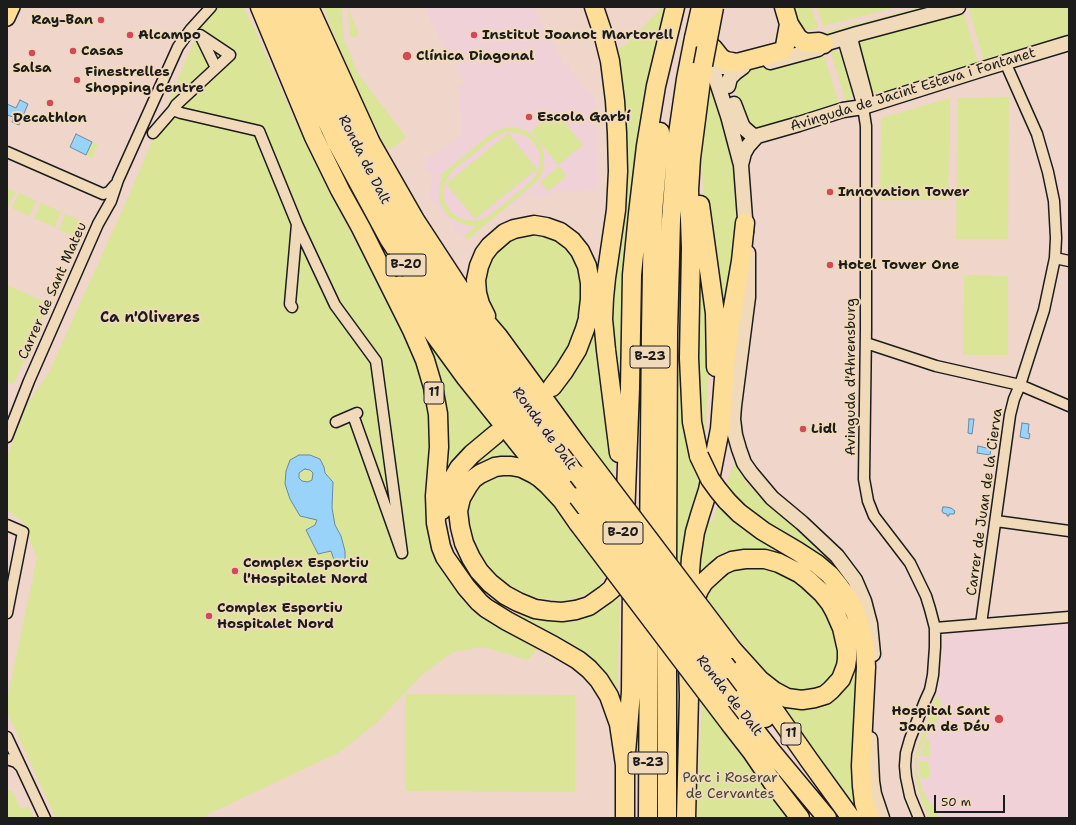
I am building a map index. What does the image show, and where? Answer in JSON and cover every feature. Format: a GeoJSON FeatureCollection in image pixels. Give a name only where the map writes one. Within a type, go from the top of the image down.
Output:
{"type":"FeatureCollection","features":[{"type":"Feature","properties":{"kind":"highway"},"geometry":{"type":"LineString","coordinates":[[255,7],[276,47]]}},
{"type":"Feature","properties":{"kind":"highway"},"geometry":{"type":"LineString","coordinates":[[260,7],[314,137],[340,190],[361,228],[426,323],[466,378],[540,470],[570,499],[578,523],[752,752],[773,783],[800,818]]}},
{"type":"Feature","properties":{"kind":"highway","name":"Ronda de Dalt"},"geometry":{"type":"LineString","coordinates":[[276,7],[337,143],[389,238],[441,317],[570,499],[729,696],[772,752],[828,818]]}},
{"type":"Feature","properties":{"kind":"highway","name":"Ronda de Dalt"},"geometry":{"type":"LineString","coordinates":[[293,7],[350,136],[399,228],[453,306],[578,475],[799,761],[846,818]]}},
{"type":"Feature","properties":{"kind":"highway"},"geometry":{"type":"LineString","coordinates":[[309,7],[371,143],[415,220],[468,301],[498,336],[576,443],[732,649],[768,687],[780,695],[795,700],[808,700],[825,694],[837,685],[846,666],[847,650],[842,628],[835,612],[822,593],[808,580],[789,568],[772,561],[758,559],[739,560],[723,565],[709,576],[698,590],[692,609],[688,660]]}},
{"type":"Feature","properties":{"kind":"highway"},"geometry":{"type":"LineString","coordinates":[[594,7],[610,61],[615,101],[618,171],[616,210],[606,278],[603,319],[619,453],[620,477],[618,546],[617,561],[613,576],[599,599]]}},
{"type":"Feature","properties":{"kind":"highway"},"geometry":{"type":"LineString","coordinates":[[570,499],[534,474],[522,468],[502,466],[487,470],[473,479],[461,498],[459,504],[459,518],[462,535],[466,546],[479,571],[490,583],[505,595],[526,605],[544,610],[562,612],[589,606],[612,589],[620,574],[625,540],[632,275],[646,146],[656,86],[675,7]]}},
{"type":"Feature","properties":{"kind":"highway","name":"B-23"},"geometry":{"type":"LineString","coordinates":[[648,818],[653,212],[665,95],[680,7]]}},
{"type":"Feature","properties":{"kind":"highway","name":"B-23"},"geometry":{"type":"LineString","coordinates":[[667,818],[666,712],[668,341],[671,220],[677,141],[686,79],[700,7]]}},
{"type":"Feature","properties":{"kind":"highway"},"geometry":{"type":"LineString","coordinates":[[714,7],[712,60],[697,111],[689,190],[691,248],[689,358],[692,422],[706,460],[710,479],[727,501],[739,513],[763,531],[797,550],[830,575],[847,597],[855,612],[865,648],[866,667],[861,766],[864,803],[869,818]]}},
{"type":"Feature","properties":{"kind":"highway"},"geometry":{"type":"LineString","coordinates":[[712,60],[721,58],[726,61],[737,63],[783,50],[785,46],[786,15]]}},
{"type":"Feature","properties":{"kind":"highway"},"geometry":{"type":"LineString","coordinates":[[786,15],[796,35],[805,43],[819,42],[824,44]]}},
{"type":"Feature","properties":{"kind":"highway"},"geometry":{"type":"LineString","coordinates":[[686,818],[689,696],[687,605],[695,532],[708,490],[706,460],[716,377],[715,313],[700,213],[697,111]]}},
{"type":"Feature","properties":{"kind":"highway"},"geometry":{"type":"LineString","coordinates":[[552,387],[577,350],[585,329],[598,284],[614,179],[617,132]]}},
{"type":"Feature","properties":{"kind":"highway"},"geometry":{"type":"LineString","coordinates":[[706,460],[720,429],[725,365],[730,324],[739,276],[745,223]]}},
{"type":"Feature","properties":{"kind":"highway"},"geometry":{"type":"LineString","coordinates":[[498,336],[480,304],[476,280],[479,266],[484,254],[490,246],[506,233],[514,229],[534,225],[546,227],[560,232],[572,240],[580,251],[587,266],[590,282],[588,316]]}},
{"type":"Feature","properties":{"kind":"highway","name":"11"},"geometry":{"type":"LineString","coordinates":[[361,228],[412,330],[425,360],[433,387],[438,414],[439,431],[435,496],[436,523],[443,552],[454,570]]}},
{"type":"Feature","properties":{"kind":"highway"},"geometry":{"type":"LineString","coordinates":[[625,818],[625,765],[631,692],[633,471],[630,388]]}},
{"type":"Feature","properties":{"kind":"highway"},"geometry":{"type":"LineString","coordinates":[[496,434],[472,454],[459,468],[445,495],[442,510],[443,527],[446,547],[454,570],[472,595],[486,608],[578,660],[599,680],[609,696],[619,724],[625,765]]}},
{"type":"Feature","properties":{"kind":"highway","name":"11"},"geometry":{"type":"LineString","coordinates":[[732,649],[851,818]]}},
{"type":"Feature","properties":{"kind":"highway"},"geometry":{"type":"LineString","coordinates":[[862,730],[872,699]]}},
{"type":"Feature","properties":{"kind":"highway"},"geometry":{"type":"LineString","coordinates":[[752,752],[812,818]]}},
{"type":"Feature","properties":{"kind":"main road"},"geometry":{"type":"LineString","coordinates":[[7,18],[12,7]]}},
{"type":"Feature","properties":{"kind":"street","name":"Carrer de Sant Mateu"},"geometry":{"type":"LineString","coordinates":[[7,438],[29,381],[98,224],[111,202],[118,180],[178,47],[191,29],[211,7]]}},
{"type":"Feature","properties":{"kind":"street"},"geometry":{"type":"LineString","coordinates":[[691,7],[712,60],[728,86],[742,125],[752,135],[757,136],[744,153],[741,166]]}},
{"type":"Feature","properties":{"kind":"street"},"geometry":{"type":"LineString","coordinates":[[700,7],[712,60],[741,166],[748,262],[748,283],[745,323],[733,419],[736,440],[744,462],[751,473],[772,498],[802,523],[837,556],[855,580],[864,601],[870,624],[873,656],[870,730],[871,768],[874,794],[882,818]]}},
{"type":"Feature","properties":{"kind":"street"},"geometry":{"type":"LineString","coordinates":[[712,60],[743,67],[755,66],[818,49],[824,44],[958,7]]}},
{"type":"Feature","properties":{"kind":"street","name":"Avinguda d'Ahrensburg"},"geometry":{"type":"LineString","coordinates":[[849,37],[865,101],[866,126],[866,343],[864,479],[868,501],[874,516],[910,563],[926,596],[935,628],[933,675],[930,690],[906,752],[906,777],[910,796],[919,818]]}},
{"type":"Feature","properties":{"kind":"street","name":"Avinguda de Jacint Esteva i Fontanet"},"geometry":{"type":"LineString","coordinates":[[757,136],[843,110],[865,101],[881,101],[983,68],[1069,43]]}},
{"type":"Feature","properties":{"kind":"street"},"geometry":{"type":"LineString","coordinates":[[1005,62],[1037,134],[1048,172],[1054,201],[1056,238],[1054,258],[1069,261]]}},
{"type":"Feature","properties":{"kind":"street"},"geometry":{"type":"LineString","coordinates":[[728,86],[730,78],[743,67]]}},
{"type":"Feature","properties":{"kind":"street"},"geometry":{"type":"LineString","coordinates":[[153,133],[174,110],[176,105],[216,68]]}},
{"type":"Feature","properties":{"kind":"street"},"geometry":{"type":"LineString","coordinates":[[174,110],[181,113],[259,131],[297,224],[335,305],[376,361],[402,553],[355,414],[336,422]]}},
{"type":"Feature","properties":{"kind":"street","name":"Carrer de Sant Mateu"},"geometry":{"type":"LineString","coordinates":[[7,152],[103,194],[109,192],[118,180]]}},
{"type":"Feature","properties":{"kind":"street"},"geometry":{"type":"LineString","coordinates":[[292,307],[290,304],[297,224]]}},
{"type":"Feature","properties":{"kind":"street","name":"Carrer de Juan de la Cierva"},"geometry":{"type":"LineString","coordinates":[[981,624],[1010,416],[1014,399],[1020,385],[1044,310],[1054,258]]}},
{"type":"Feature","properties":{"kind":"street"},"geometry":{"type":"LineString","coordinates":[[866,343],[936,366],[1020,385],[1069,406]]}},
{"type":"Feature","properties":{"kind":"street"},"geometry":{"type":"LineString","coordinates":[[996,521],[1069,531]]}},
{"type":"Feature","properties":{"kind":"street"},"geometry":{"type":"LineString","coordinates":[[7,525],[22,532],[7,613]]}},
{"type":"Feature","properties":{"kind":"street"},"geometry":{"type":"LineString","coordinates":[[935,628],[1069,617]]}},
{"type":"Feature","properties":{"kind":"street"},"geometry":{"type":"LineString","coordinates":[[7,737],[45,818]]}},
{"type":"Feature","properties":{"kind":"street"},"geometry":{"type":"LineString","coordinates":[[7,758],[16,762],[22,769]]}},
{"type":"Feature","properties":{"kind":"shaded area","name":"Escola Garbí"},"geometry":{"type":"Polygon","coordinates":[[[425,7],[537,7],[534,10],[563,61],[595,99],[598,190],[560,191],[537,199],[531,193],[515,206],[514,205],[504,209],[466,241],[430,199],[432,175],[425,170],[425,160],[462,136],[458,83],[459,85],[464,81],[458,74],[461,72],[444,48],[425,7]]]}},
{"type":"Feature","properties":{"kind":"shaded area","name":"Hospital Sant Joan de Déu"},"geometry":{"type":"Polygon","coordinates":[[[1069,623],[1069,818],[929,818],[917,786],[915,758],[918,745],[941,681],[943,645],[946,636],[951,632],[958,631],[1069,623]]]}},
{"type":"Feature","properties":{"kind":"green space"},"geometry":{"type":"Polygon","coordinates":[[[219,7],[243,7],[255,30],[297,125],[346,224],[413,351],[428,394],[436,559],[464,602],[486,619],[539,647],[528,660],[484,647],[453,652],[423,674],[375,724],[340,752],[200,818],[56,818],[7,712],[7,700],[37,558],[22,521],[7,510],[7,457],[28,403],[49,372],[131,191],[199,29],[219,7]]]}},
{"type":"Feature","properties":{"kind":"green space"},"geometry":{"type":"Polygon","coordinates":[[[323,7],[341,7],[344,39],[358,74],[406,137],[390,150],[384,144],[354,82],[323,7]]]}},
{"type":"Feature","properties":{"kind":"green space"},"geometry":{"type":"Polygon","coordinates":[[[662,7],[666,7],[648,93],[621,386],[614,386],[608,328],[620,79],[618,49],[628,43],[662,7]]]}},
{"type":"Feature","properties":{"kind":"green space"},"geometry":{"type":"Polygon","coordinates":[[[789,7],[811,7],[818,28],[800,32],[789,7]]]}},
{"type":"Feature","properties":{"kind":"green space"},"geometry":{"type":"Polygon","coordinates":[[[817,7],[898,7],[823,26],[817,7]]]}},
{"type":"Feature","properties":{"kind":"green space"},"geometry":{"type":"Polygon","coordinates":[[[921,7],[944,7],[827,37],[825,32],[921,7]]]}},
{"type":"Feature","properties":{"kind":"green space"},"geometry":{"type":"Polygon","coordinates":[[[978,7],[1069,7],[1069,38],[985,64],[969,9],[978,7]]]}},
{"type":"Feature","properties":{"kind":"green space"},"geometry":{"type":"Polygon","coordinates":[[[348,8],[358,32],[357,36],[353,38],[350,34],[348,8]]]}},
{"type":"Feature","properties":{"kind":"green space"},"geometry":{"type":"Polygon","coordinates":[[[963,11],[979,66],[874,97],[871,94],[857,42],[858,39],[963,11]]]}},
{"type":"Feature","properties":{"kind":"green space"},"geometry":{"type":"Polygon","coordinates":[[[834,49],[842,55],[852,89],[851,97],[846,102],[830,50],[834,49]]]}},
{"type":"Feature","properties":{"kind":"green space"},"geometry":{"type":"Polygon","coordinates":[[[823,52],[839,104],[762,128],[753,129],[743,120],[734,86],[741,73],[823,52]]]}},
{"type":"Feature","properties":{"kind":"green space"},"geometry":{"type":"Polygon","coordinates":[[[708,79],[718,104],[730,151],[734,177],[736,208],[732,278],[722,318],[704,200],[702,167],[703,129],[708,79]]]}},
{"type":"Feature","properties":{"kind":"green space"},"geometry":{"type":"Polygon","coordinates":[[[1009,97],[1008,239],[956,239],[958,98],[1009,97]]]}},
{"type":"Feature","properties":{"kind":"green space"},"geometry":{"type":"Polygon","coordinates":[[[950,98],[948,200],[880,200],[881,118],[950,98]]]}},
{"type":"Feature","properties":{"kind":"green space"},"geometry":{"type":"Polygon","coordinates":[[[556,112],[583,145],[558,165],[531,131],[556,112]]]}},
{"type":"Feature","properties":{"kind":"green space"},"geometry":{"type":"Polygon","coordinates":[[[511,127],[518,128],[527,131],[538,140],[543,150],[544,157],[542,173],[532,186],[467,240],[464,236],[476,226],[460,223],[450,218],[445,212],[440,203],[439,193],[443,175],[440,177],[439,176],[492,133],[511,127]],[[506,132],[495,137],[453,170],[448,177],[443,189],[444,200],[450,211],[459,218],[472,221],[486,218],[528,184],[536,175],[539,167],[539,152],[530,139],[522,134],[506,132]]]}},
{"type":"Feature","properties":{"kind":"green space"},"geometry":{"type":"Polygon","coordinates":[[[508,133],[537,169],[475,219],[446,184],[508,133]]]}},
{"type":"Feature","properties":{"kind":"green space"},"geometry":{"type":"Polygon","coordinates":[[[92,142],[98,144],[92,158],[86,155],[92,142]]]}},
{"type":"Feature","properties":{"kind":"green space"},"geometry":{"type":"Polygon","coordinates":[[[559,166],[567,176],[548,191],[540,182],[559,166]]]}},
{"type":"Feature","properties":{"kind":"green space"},"geometry":{"type":"Polygon","coordinates":[[[7,188],[15,192],[8,207],[7,206],[7,188]]]}},
{"type":"Feature","properties":{"kind":"green space"},"geometry":{"type":"Polygon","coordinates":[[[19,193],[36,201],[29,216],[12,208],[19,193]]]}},
{"type":"Feature","properties":{"kind":"green space"},"geometry":{"type":"Polygon","coordinates":[[[41,203],[61,212],[55,227],[34,218],[41,203]]]}},
{"type":"Feature","properties":{"kind":"green space"},"geometry":{"type":"Polygon","coordinates":[[[65,214],[79,220],[72,235],[59,230],[65,214]]]}},
{"type":"Feature","properties":{"kind":"green space"},"geometry":{"type":"Polygon","coordinates":[[[696,223],[705,265],[710,355],[704,446],[699,422],[696,223]]]}},
{"type":"Feature","properties":{"kind":"green space"},"geometry":{"type":"Polygon","coordinates":[[[529,230],[561,240],[578,259],[584,295],[575,336],[546,384],[488,310],[482,279],[493,249],[529,230]]]}},
{"type":"Feature","properties":{"kind":"green space"},"geometry":{"type":"Polygon","coordinates":[[[964,275],[1008,276],[1008,355],[963,355],[964,275]]]}},
{"type":"Feature","properties":{"kind":"green space"},"geometry":{"type":"Polygon","coordinates":[[[7,285],[49,304],[38,328],[40,333],[29,359],[24,361],[13,385],[7,382],[7,285]]]}},
{"type":"Feature","properties":{"kind":"green space"},"geometry":{"type":"Polygon","coordinates":[[[594,311],[613,448],[613,477],[552,392],[594,311]]]}},
{"type":"Feature","properties":{"kind":"green space"},"geometry":{"type":"Polygon","coordinates":[[[417,328],[496,428],[441,485],[417,328]]]}},
{"type":"Feature","properties":{"kind":"green space"},"geometry":{"type":"Polygon","coordinates":[[[680,328],[682,329],[701,477],[697,500],[683,552],[683,568],[677,560],[678,375],[680,328]]]}},
{"type":"Feature","properties":{"kind":"green space"},"geometry":{"type":"Polygon","coordinates":[[[503,436],[525,462],[472,472],[458,544],[539,616],[617,590],[620,594],[617,697],[609,675],[599,666],[491,597],[479,587],[468,574],[461,562],[452,535],[451,522],[463,475],[503,436]]]}},
{"type":"Feature","properties":{"kind":"green space"},"geometry":{"type":"Polygon","coordinates":[[[736,459],[746,483],[764,500],[791,521],[840,568],[853,594],[834,566],[805,544],[770,526],[749,511],[727,490],[728,478],[736,459]]]}},
{"type":"Feature","properties":{"kind":"green space"},"geometry":{"type":"Polygon","coordinates":[[[498,475],[518,475],[533,483],[544,493],[605,575],[598,588],[572,600],[561,601],[545,599],[528,596],[514,590],[490,570],[482,560],[475,544],[470,530],[468,514],[472,494],[480,484],[498,475]]]}},
{"type":"Feature","properties":{"kind":"green space"},"geometry":{"type":"Polygon","coordinates":[[[718,503],[799,559],[824,579],[839,599],[855,640],[857,661],[858,815],[780,706],[784,703],[830,697],[849,628],[763,552],[697,585],[699,553],[708,521],[713,521],[718,503]]]}},
{"type":"Feature","properties":{"kind":"green space"},"geometry":{"type":"Polygon","coordinates":[[[739,565],[768,566],[801,581],[827,611],[839,647],[839,662],[836,671],[823,688],[795,692],[772,680],[701,592],[707,582],[739,565]]]}},
{"type":"Feature","properties":{"kind":"green space"},"geometry":{"type":"Polygon","coordinates":[[[405,694],[575,695],[575,792],[405,791],[405,694]]]}},
{"type":"Feature","properties":{"kind":"green space"},"geometry":{"type":"Polygon","coordinates":[[[936,696],[940,700],[943,708],[941,716],[928,732],[921,747],[918,759],[918,774],[923,791],[929,802],[935,807],[939,816],[939,818],[929,818],[917,786],[915,758],[918,745],[936,696]]]}},
{"type":"Feature","properties":{"kind":"green space","name":"Parc i Roserar de Cervantes"},"geometry":{"type":"Polygon","coordinates":[[[702,704],[724,730],[796,818],[696,818],[702,704]]]}},
{"type":"Feature","properties":{"kind":"green space"},"geometry":{"type":"Polygon","coordinates":[[[926,738],[930,739],[929,751],[931,755],[929,757],[921,755],[926,738]]]}},
{"type":"Feature","properties":{"kind":"green space"},"geometry":{"type":"Polygon","coordinates":[[[919,761],[926,761],[929,764],[929,778],[923,779],[920,774],[919,761]]]}},
{"type":"Feature","properties":{"kind":"green space"},"geometry":{"type":"Polygon","coordinates":[[[7,790],[12,791],[21,809],[28,807],[34,818],[7,818],[7,790]]]}},
{"type":"Feature","properties":{"kind":"water"},"geometry":{"type":"Polygon","coordinates":[[[20,100],[28,104],[19,125],[12,122],[13,117],[7,115],[7,104],[16,108],[20,100]]]}},
{"type":"Feature","properties":{"kind":"water"},"geometry":{"type":"Polygon","coordinates":[[[76,134],[92,142],[86,155],[70,147],[76,134]]]}},
{"type":"Feature","properties":{"kind":"water"},"geometry":{"type":"Polygon","coordinates":[[[969,419],[974,419],[972,434],[968,433],[969,419]]]}},
{"type":"Feature","properties":{"kind":"water"},"geometry":{"type":"Polygon","coordinates":[[[1022,423],[1029,424],[1029,439],[1020,437],[1022,423]]]}},
{"type":"Feature","properties":{"kind":"water"},"geometry":{"type":"Polygon","coordinates":[[[978,446],[991,449],[990,455],[977,453],[978,446]]]}},
{"type":"Feature","properties":{"kind":"water"},"geometry":{"type":"Polygon","coordinates":[[[299,455],[310,455],[320,459],[325,473],[333,482],[332,508],[335,525],[341,536],[345,551],[345,558],[341,563],[337,563],[331,551],[318,554],[306,530],[315,525],[317,520],[300,516],[290,499],[285,484],[286,471],[290,460],[299,455]],[[305,469],[299,473],[299,478],[302,481],[308,482],[312,480],[313,473],[310,470],[305,469]]]}},
{"type":"Feature","properties":{"kind":"water"},"geometry":{"type":"Polygon","coordinates":[[[943,507],[951,508],[955,511],[954,514],[949,514],[949,516],[947,516],[947,514],[943,513],[942,511],[943,507]]]}},
{"type":"Feature","properties":{"kind":"place","name":"Ray-Ban"},"geometry":{"type":"Point","coordinates":[101,20]}},
{"type":"Feature","properties":{"kind":"place","name":"Alcampo"},"geometry":{"type":"Point","coordinates":[130,35]}},
{"type":"Feature","properties":{"kind":"place","name":"Institut Joanot Martorell"},"geometry":{"type":"Point","coordinates":[474,35]}},
{"type":"Feature","properties":{"kind":"place","name":"Casas"},"geometry":{"type":"Point","coordinates":[73,51]}},
{"type":"Feature","properties":{"kind":"place","name":"Salsa"},"geometry":{"type":"Point","coordinates":[32,53]}},
{"type":"Feature","properties":{"kind":"place","name":"Clínica Diagonal"},"geometry":{"type":"Point","coordinates":[407,56]}},
{"type":"Feature","properties":{"kind":"place","name":"Finestrelles Shopping Centre"},"geometry":{"type":"Point","coordinates":[77,80]}},
{"type":"Feature","properties":{"kind":"place","name":"Decathlon"},"geometry":{"type":"Point","coordinates":[50,103]}},
{"type":"Feature","properties":{"kind":"place","name":"Escola Garbí"},"geometry":{"type":"Point","coordinates":[529,117]}},
{"type":"Feature","properties":{"kind":"place","name":"Innovation Tower"},"geometry":{"type":"Point","coordinates":[830,192]}},
{"type":"Feature","properties":{"kind":"place","name":"Hotel Tower One"},"geometry":{"type":"Point","coordinates":[830,265]}},
{"type":"Feature","properties":{"kind":"place","name":"Lidl"},"geometry":{"type":"Point","coordinates":[803,429]}},
{"type":"Feature","properties":{"kind":"place","name":"Complex Esportiu l'Hospitalet Nord"},"geometry":{"type":"Point","coordinates":[235,571]}},
{"type":"Feature","properties":{"kind":"place","name":"Complex Esportiu Hospitalet Nord"},"geometry":{"type":"Point","coordinates":[209,616]}},
{"type":"Feature","properties":{"kind":"place","name":"Hospital Sant Joan de Déu"},"geometry":{"type":"Point","coordinates":[999,719]}},
{"type":"Feature","properties":{"kind":"district","name":"Ca n'Oliveres"},"geometry":{"type":"Point","coordinates":[150,318]}}]}
